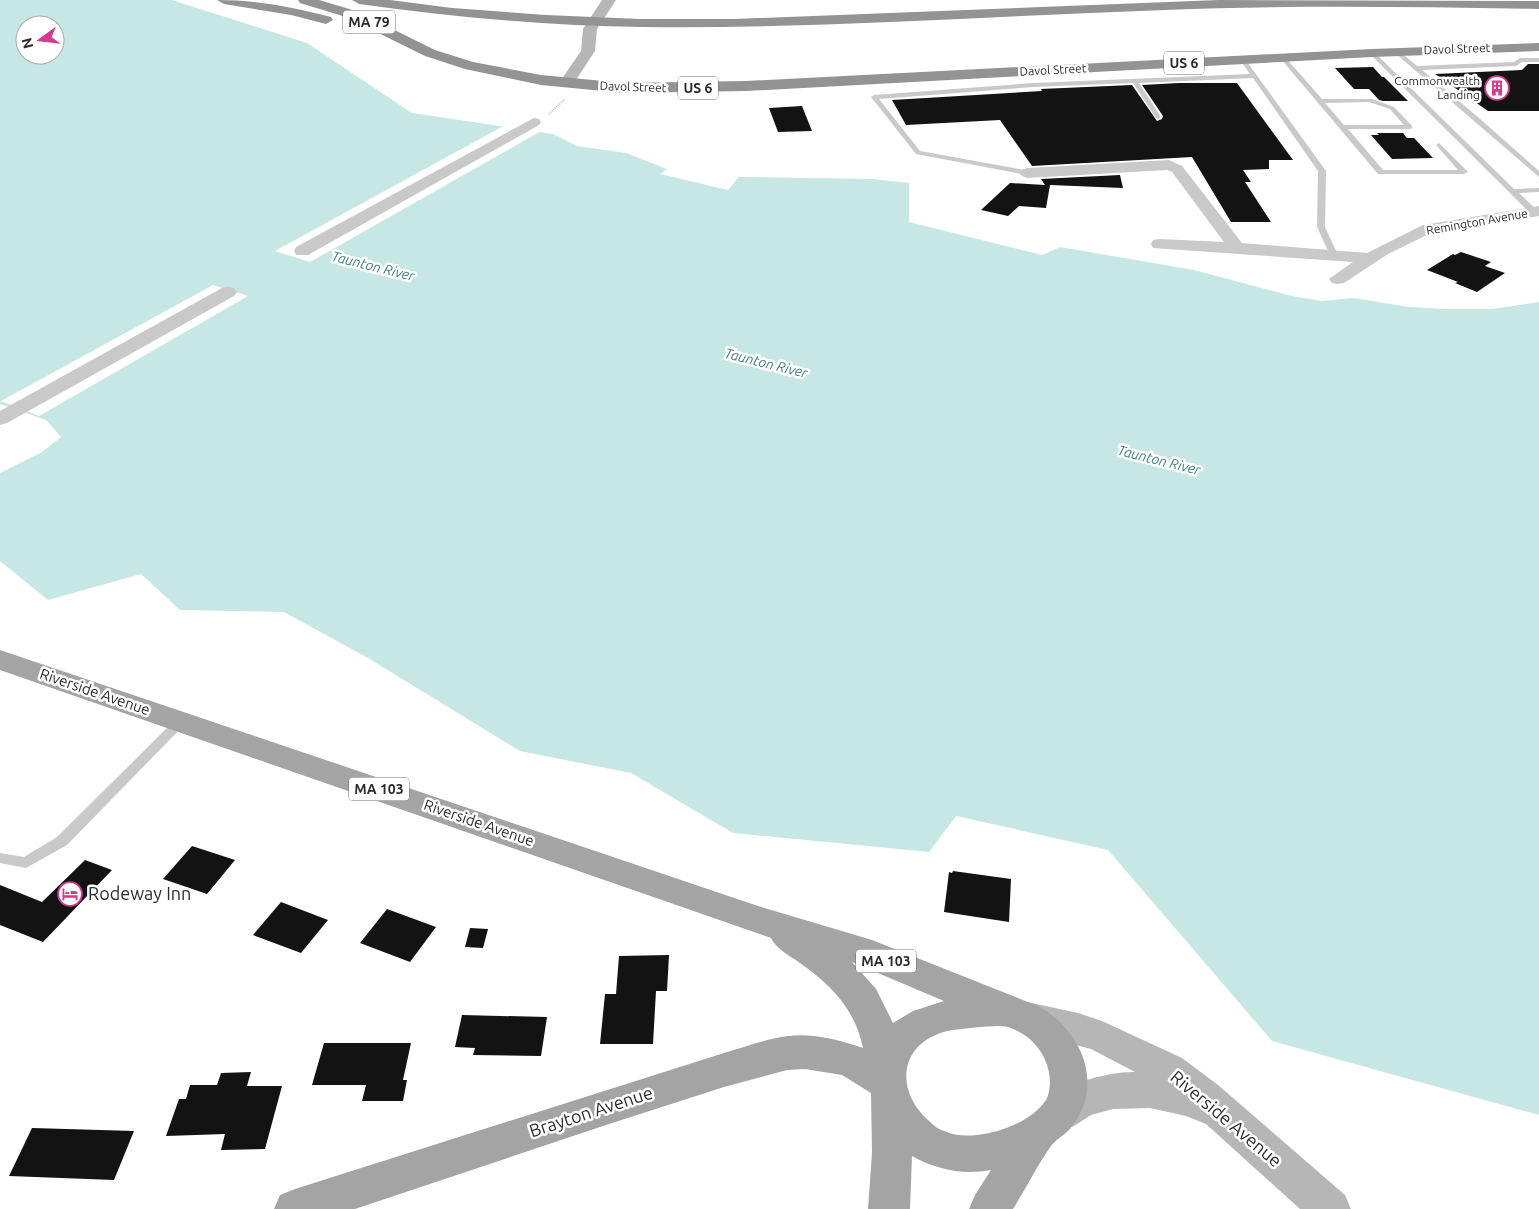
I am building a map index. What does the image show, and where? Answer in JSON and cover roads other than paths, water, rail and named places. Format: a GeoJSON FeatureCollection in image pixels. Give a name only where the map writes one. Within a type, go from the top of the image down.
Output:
{"type":"FeatureCollection","features":[{"type":"Feature","properties":{"kind":"highway","name":"US 6"},"geometry":{"type":"LineString","coordinates":[[224,0],[292,11],[339,24],[394,44],[485,70],[567,83]]}},
{"type":"Feature","properties":{"kind":"highway","name":"MA 79"},"geometry":{"type":"LineString","coordinates":[[305,0],[351,14],[430,53]]}},
{"type":"Feature","properties":{"kind":"highway"},"geometry":{"type":"LineString","coordinates":[[359,0],[466,13],[595,21],[697,23],[804,22],[1202,5],[1539,5]]}},
{"type":"Feature","properties":{"kind":"highway","name":"Davol Street"},"geometry":{"type":"LineString","coordinates":[[567,83],[642,88],[721,87],[1372,53],[1539,47]]}},
{"type":"Feature","properties":{"kind":"main road"},"geometry":{"type":"LineString","coordinates":[[567,83],[588,51],[590,29],[609,0]]}},
{"type":"Feature","properties":{"kind":"main road","name":"Riverside Avenue"},"geometry":{"type":"LineString","coordinates":[[0,660],[758,920],[859,950],[1019,1015],[1078,1029],[1102,1037],[1148,1059],[1187,1084],[1266,1151],[1330,1209]]}},
{"type":"Feature","properties":{"kind":"main road","name":"Riverside Avenue"},"geometry":{"type":"LineString","coordinates":[[758,920],[797,941],[816,954],[840,975],[860,997],[870,1012],[877,1029],[887,1083]]}},
{"type":"Feature","properties":{"kind":"main road"},"geometry":{"type":"LineString","coordinates":[[1019,1015],[975,1012],[922,1024],[909,1031],[892,1051],[887,1063],[887,1083],[900,1117],[921,1139],[947,1152],[979,1155],[997,1151],[1012,1146],[1082,1099],[1094,1094],[1124,1090],[1145,1090],[1177,1096],[1219,1112]]}},
{"type":"Feature","properties":{"kind":"main road","name":"MA 103"},"geometry":{"type":"LineString","coordinates":[[990,1209],[1049,1122],[1066,1103],[1070,1080],[1063,1052],[1054,1039],[1042,1027],[1019,1015]]}},
{"type":"Feature","properties":{"kind":"main road","name":"Brayton Avenue"},"geometry":{"type":"LineString","coordinates":[[295,1209],[606,1107],[724,1070],[787,1053],[805,1052],[842,1058],[858,1063],[887,1083]]}},
{"type":"Feature","properties":{"kind":"main road","name":"MA 103"},"geometry":{"type":"LineString","coordinates":[[887,1083],[892,1153],[889,1209]]}},
{"type":"Feature","properties":{"kind":"street"},"geometry":{"type":"LineString","coordinates":[[302,251],[534,122]]}},
{"type":"Feature","properties":{"kind":"street"},"geometry":{"type":"LineString","coordinates":[[1027,174],[1169,165],[1178,169],[1237,248]]}},
{"type":"Feature","properties":{"kind":"street","name":"Remington Avenue"},"geometry":{"type":"LineString","coordinates":[[1338,279],[1394,244],[1430,228],[1536,211]]}},
{"type":"Feature","properties":{"kind":"street"},"geometry":{"type":"LineString","coordinates":[[1159,244],[1370,258]]}},
{"type":"Feature","properties":{"kind":"street"},"geometry":{"type":"LineString","coordinates":[[0,420],[228,292]]}},
{"type":"Feature","properties":{"kind":"lane"},"geometry":{"type":"LineString","coordinates":[[1508,48],[1526,60]]}},
{"type":"Feature","properties":{"kind":"lane"},"geometry":{"type":"LineString","coordinates":[[1397,52],[1477,119],[1539,175]]}},
{"type":"Feature","properties":{"kind":"lane"},"geometry":{"type":"LineString","coordinates":[[1372,53],[1513,191],[1536,211]]}},
{"type":"Feature","properties":{"kind":"lane"},"geometry":{"type":"LineString","coordinates":[[1283,58],[1381,172],[1464,172],[1439,145]]}},
{"type":"Feature","properties":{"kind":"lane"},"geometry":{"type":"LineString","coordinates":[[1243,60],[1322,172],[1322,227],[1334,255]]}},
{"type":"Feature","properties":{"kind":"lane"},"geometry":{"type":"LineString","coordinates":[[1416,68],[1516,64],[1520,60],[1539,60]]}},
{"type":"Feature","properties":{"kind":"lane"},"geometry":{"type":"LineString","coordinates":[[1027,174],[918,153],[874,97],[1033,84],[1253,76]]}},
{"type":"Feature","properties":{"kind":"lane"},"geometry":{"type":"LineString","coordinates":[[1134,80],[1158,117]]}},
{"type":"Feature","properties":{"kind":"lane"},"geometry":{"type":"LineString","coordinates":[[1319,101],[1370,100],[1392,108],[1410,127],[1342,127]]}},
{"type":"Feature","properties":{"kind":"lane"},"geometry":{"type":"LineString","coordinates":[[1513,191],[1539,190]]}},
{"type":"Feature","properties":{"kind":"lane"},"geometry":{"type":"LineString","coordinates":[[0,858],[26,863],[62,841],[182,721]]}},
{"type":"Feature","properties":{"kind":"water","name":"Taunton River"},"geometry":{"type":"Polygon","coordinates":[[[0,0],[172,0],[307,43],[412,113],[553,134],[577,146],[626,153],[667,169],[660,174],[728,190],[739,177],[873,179],[909,183],[909,222],[1042,255],[1060,247],[1194,270],[1292,296],[1322,301],[1354,298],[1409,307],[1444,309],[1492,309],[1539,302],[1539,1115],[1272,1041],[1108,850],[956,816],[929,852],[733,833],[631,773],[520,751],[368,658],[284,612],[180,610],[141,574],[48,600],[0,561],[0,473],[42,452],[61,437],[46,420],[0,404],[0,0]]]}},
{"type":"Feature","properties":{"kind":"place","name":"Commonwealth Landing"},"geometry":{"type":"Point","coordinates":[1497,88]}},
{"type":"Feature","properties":{"kind":"place","name":"Rodeway Inn"},"geometry":{"type":"Point","coordinates":[70,894]}}]}
